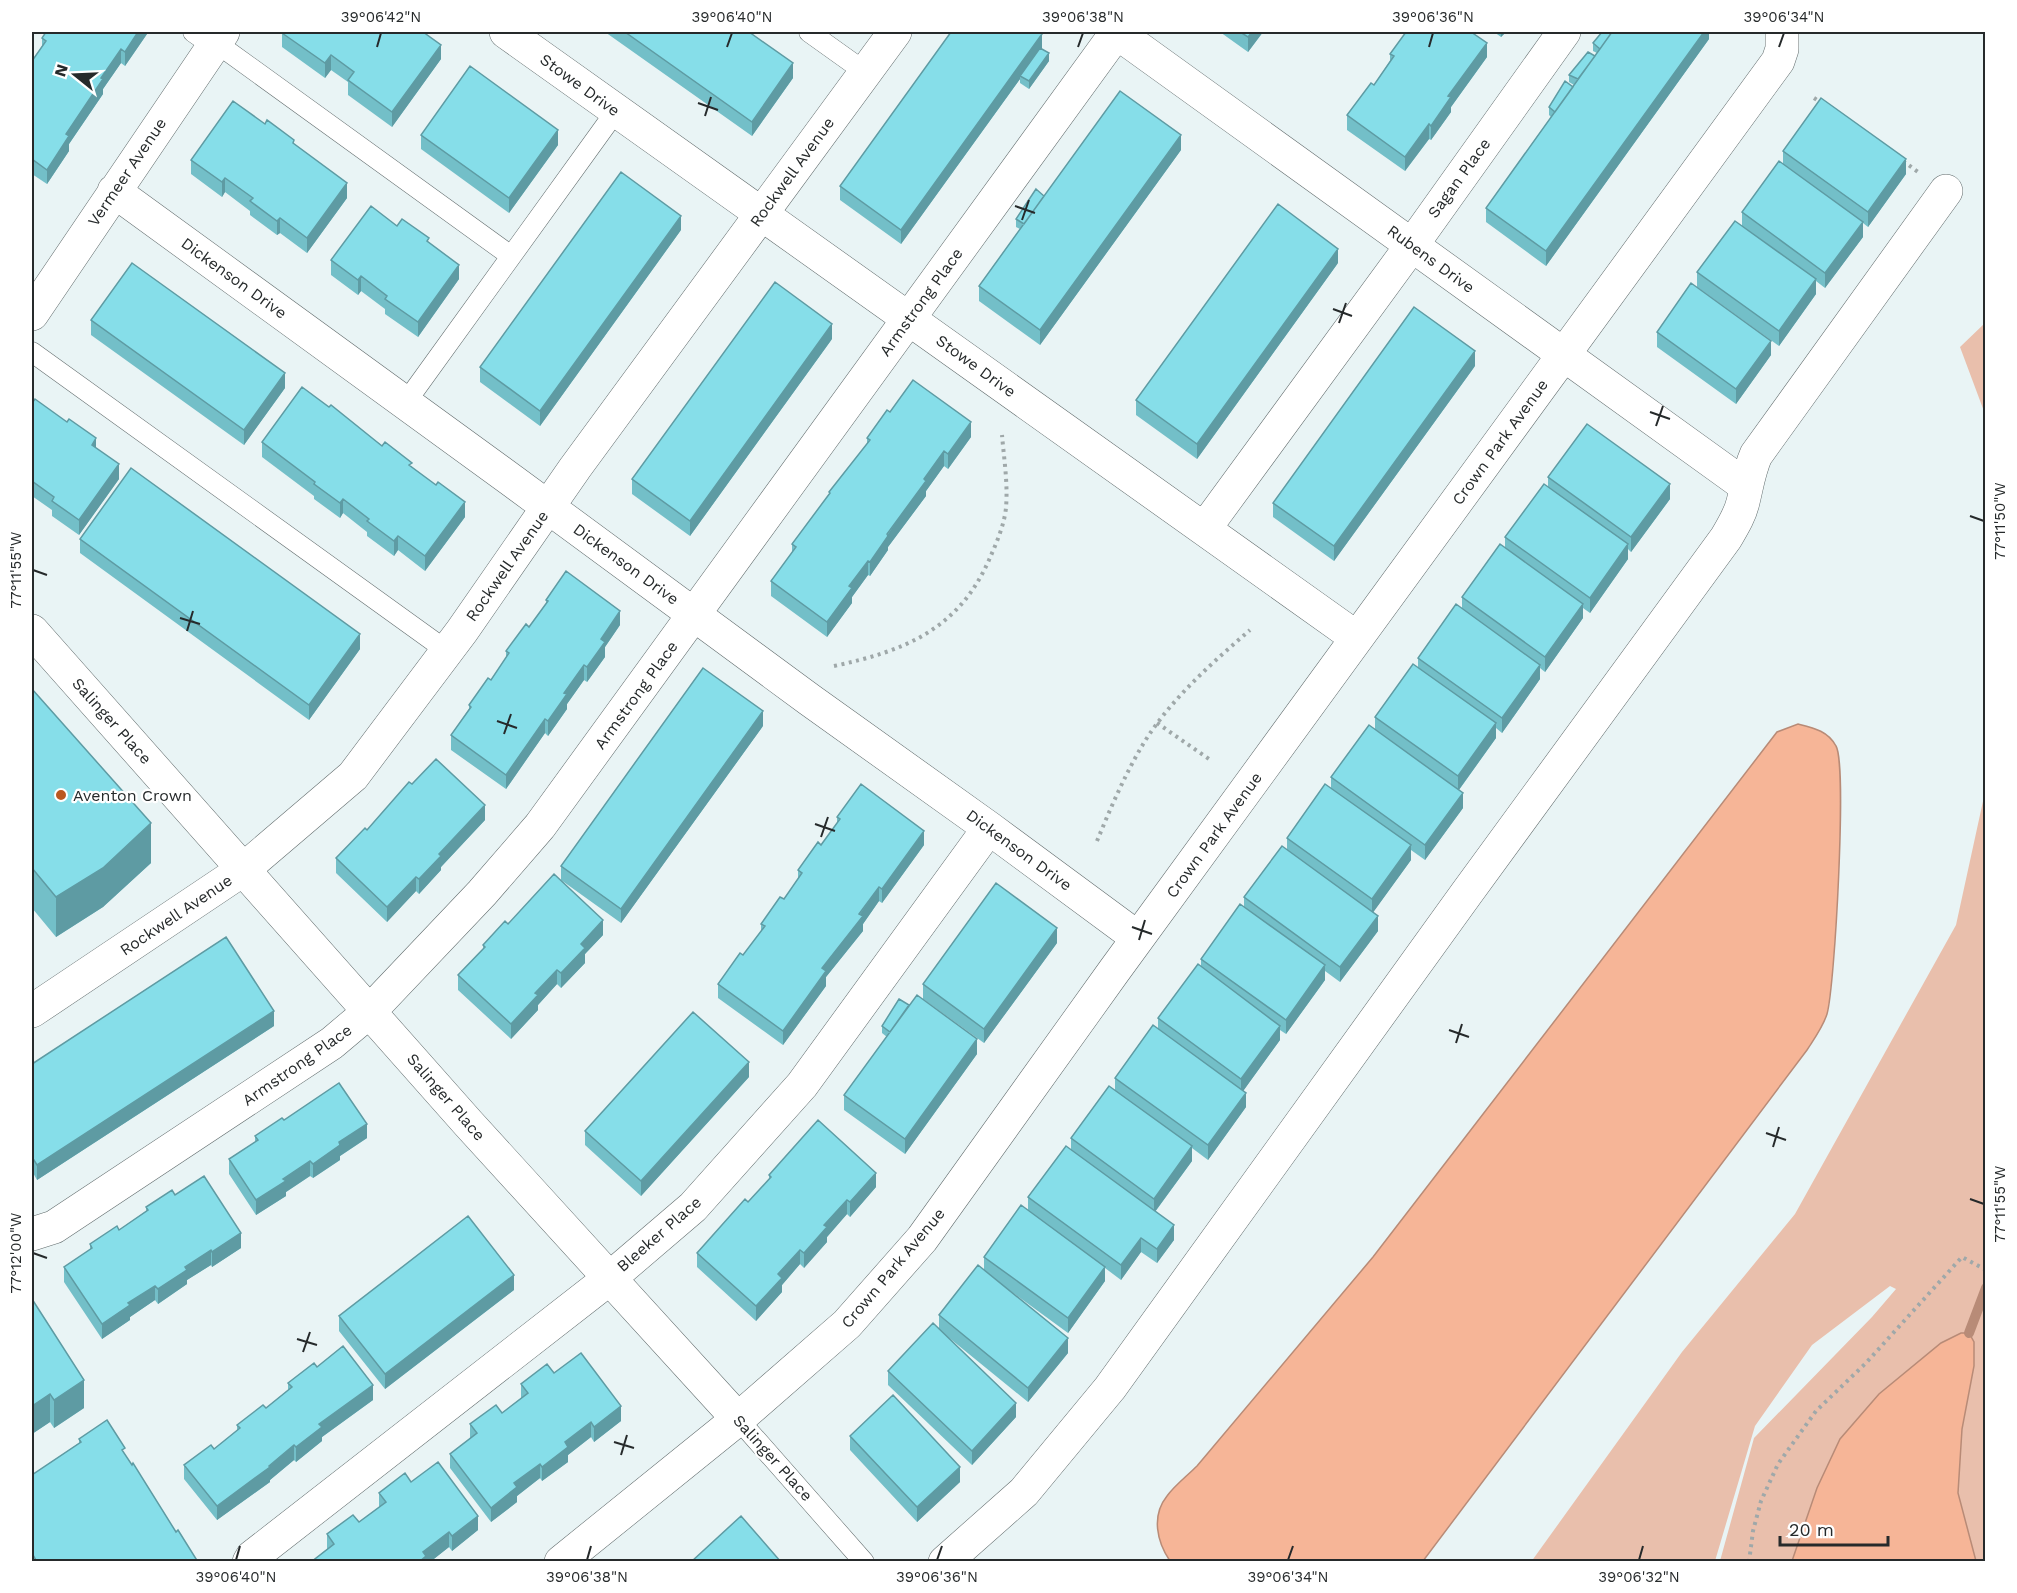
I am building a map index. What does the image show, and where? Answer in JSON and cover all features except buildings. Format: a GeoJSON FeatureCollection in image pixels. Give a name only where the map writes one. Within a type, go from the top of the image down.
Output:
{"type":"FeatureCollection","features":[{"type":"Feature","properties":{"kind":"street","name":"Stowe Drive"},"geometry":{"type":"LineString","coordinates":[[506,32],[1357,638]]}},
{"type":"Feature","properties":{"kind":"street","name":"Rockwell Avenue"},"geometry":{"type":"LineString","coordinates":[[32,1011],[244,869],[353,776],[447,651],[548,507],[895,32]]}},
{"type":"Feature","properties":{"kind":"street","name":"Rubens Drive"},"geometry":{"type":"LineString","coordinates":[[1117,32],[1746,486]]}},
{"type":"Feature","properties":{"kind":"street","name":"Armstrong Place"},"geometry":{"type":"LineString","coordinates":[[32,1234],[54,1227],[333,1043],[370,1011],[482,893],[540,826],[1117,32]]}},
{"type":"Feature","properties":{"kind":"street","name":"Sagan Place"},"geometry":{"type":"LineString","coordinates":[[1205,528],[1564,32]]}},
{"type":"Feature","properties":{"kind":"street","name":"Crown Park Avenue"},"geometry":{"type":"LineString","coordinates":[[561,1562],[738,1419],[847,1324],[922,1239],[1138,938],[1778,62],[1782,49],[1782,33]]}},
{"type":"Feature","properties":{"kind":"street","name":"Vermeer Avenue"},"geometry":{"type":"LineString","coordinates":[[32,314],[114,191],[211,38]]}},
{"type":"Feature","properties":{"kind":"street","name":"Dickenson Drive"},"geometry":{"type":"LineString","coordinates":[[114,191],[1138,938]]}},
{"type":"Feature","properties":{"kind":"street"},"geometry":{"type":"LineString","coordinates":[[945,1562],[1024,1492],[1110,1388],[1726,538],[1743,503],[1750,470],[1765,442],[1946,191]]}},
{"type":"Feature","properties":{"kind":"street","name":"Salinger Place"},"geometry":{"type":"LineString","coordinates":[[32,631],[468,1123],[738,1419]]}},
{"type":"Feature","properties":{"kind":"street","name":"Bleeker Place"},"geometry":{"type":"LineString","coordinates":[[249,1562],[252,1557],[610,1278],[693,1207],[802,1085],[989,828]]}},
{"type":"Feature","properties":{"kind":"lane"},"geometry":{"type":"LineString","coordinates":[[809,32],[865,72]]}},
{"type":"Feature","properties":{"kind":"lane"},"geometry":{"type":"LineString","coordinates":[[211,38],[511,256]]}},
{"type":"Feature","properties":{"kind":"lane"},"geometry":{"type":"LineString","coordinates":[[406,402],[616,111]]}},
{"type":"Feature","properties":{"kind":"lane"},"geometry":{"type":"LineString","coordinates":[[32,352],[447,651]]}},
{"type":"Feature","properties":{"kind":"lane","name":"Salinger Place"},"geometry":{"type":"LineString","coordinates":[[738,1419],[864,1562]]}},
{"type":"Feature","properties":{"kind":"path"},"geometry":{"type":"LineString","coordinates":[[1814,98],[1823,104]]}},
{"type":"Feature","properties":{"kind":"path"},"geometry":{"type":"LineString","coordinates":[[1899,158],[1946,191]]}},
{"type":"Feature","properties":{"kind":"path"},"geometry":{"type":"LineString","coordinates":[[834,666],[867,659],[898,648],[927,633],[952,616],[972,592],[997,543],[1005,511],[1007,483],[1002,435]]}},
{"type":"Feature","properties":{"kind":"path"},"geometry":{"type":"LineString","coordinates":[[1097,841],[1128,771],[1157,723],[1216,660],[1250,630]]}},
{"type":"Feature","properties":{"kind":"path"},"geometry":{"type":"LineString","coordinates":[[1157,723],[1209,759]]}},
{"type":"Feature","properties":{"kind":"path"},"geometry":{"type":"LineString","coordinates":[[1749,1562],[1753,1531],[1761,1501],[1778,1464],[1816,1411],[1866,1363],[1962,1257],[1986,1270]]}},
{"type":"Feature","properties":{"kind":"shaded area"},"geometry":{"type":"Polygon","coordinates":[[[1985,323],[1985,414],[1960,347],[1985,323]]]}},
{"type":"Feature","properties":{"kind":"shaded area"},"geometry":{"type":"Polygon","coordinates":[[[1798,724],[1815,729],[1833,741],[1839,762],[1840,792],[1839,877],[1830,995],[1825,1019],[1807,1050],[1423,1561],[1170,1561],[1159,1537],[1157,1520],[1167,1496],[1197,1466],[1373,1257],[1777,732],[1798,724]]]}},
{"type":"Feature","properties":{"kind":"shaded area"},"geometry":{"type":"Polygon","coordinates":[[[1985,792],[1985,1561],[1720,1561],[1754,1438],[1872,1317],[1896,1289],[1890,1286],[1812,1345],[1755,1426],[1715,1561],[1531,1562],[1682,1352],[1795,1214],[1956,925],[1985,792]]]}},
{"type":"Feature","properties":{"kind":"shaded area"},"geometry":{"type":"Polygon","coordinates":[[[1961,1333],[1969,1333],[1974,1342],[1974,1366],[1962,1429],[1958,1493],[1976,1561],[1792,1561],[1817,1488],[1840,1439],[1879,1394],[1941,1343],[1961,1333]]]}},
{"type":"Feature","properties":{"kind":"waterway"},"geometry":{"type":"LineString","coordinates":[[1969,1333],[1986,1288]]}},
{"type":"Feature","properties":{"kind":"place","name":"Aventon Crown"},"geometry":{"type":"Point","coordinates":[61,795]}}]}
